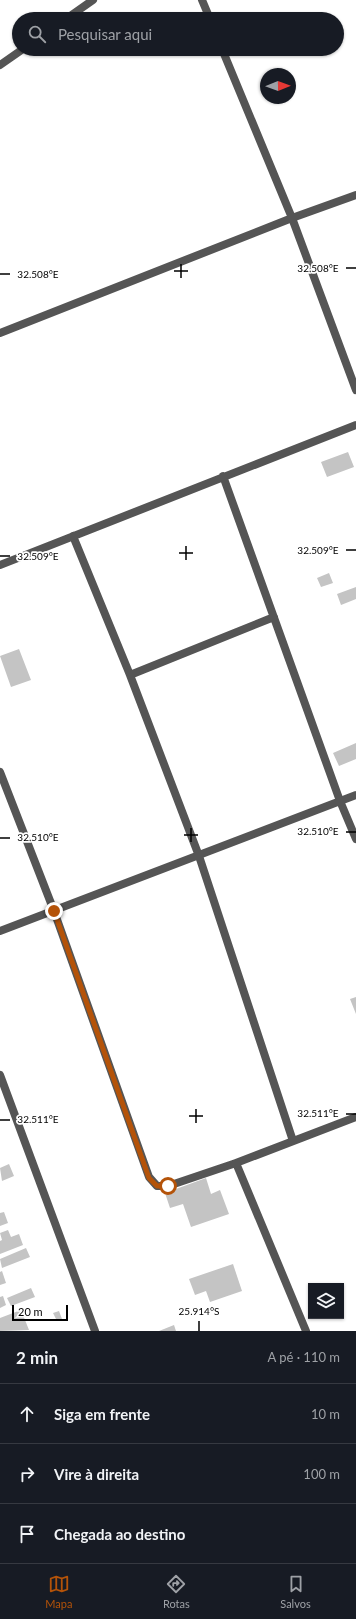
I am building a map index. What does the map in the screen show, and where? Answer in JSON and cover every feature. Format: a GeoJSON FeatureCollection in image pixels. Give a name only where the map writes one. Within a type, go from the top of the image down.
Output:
{"type":"FeatureCollection","features":[{"type":"Feature","properties":{"kind":"street"},"geometry":{"type":"LineString","coordinates":[[76,12],[93,0]]}},
{"type":"Feature","properties":{"kind":"street"},"geometry":{"type":"LineString","coordinates":[[202,0],[207,12]]}},
{"type":"Feature","properties":{"kind":"street"},"geometry":{"type":"LineString","coordinates":[[0,66],[14,56]]}},
{"type":"Feature","properties":{"kind":"street"},"geometry":{"type":"LineString","coordinates":[[225,56],[292,218],[356,390]]}},
{"type":"Feature","properties":{"kind":"street"},"geometry":{"type":"LineString","coordinates":[[0,333],[292,218],[356,195]]}},
{"type":"Feature","properties":{"kind":"street"},"geometry":{"type":"LineString","coordinates":[[0,565],[223,476],[356,425]]}},
{"type":"Feature","properties":{"kind":"street"},"geometry":{"type":"LineString","coordinates":[[223,476],[340,801],[356,839]]}},
{"type":"Feature","properties":{"kind":"street"},"geometry":{"type":"LineString","coordinates":[[73,536],[130,675],[199,856],[293,1141]]}},
{"type":"Feature","properties":{"kind":"street"},"geometry":{"type":"LineString","coordinates":[[130,675],[274,617]]}},
{"type":"Feature","properties":{"kind":"street"},"geometry":{"type":"LineString","coordinates":[[0,772],[54,911],[149,1178],[157,1186],[168,1186],[236,1163],[356,1117]]}},
{"type":"Feature","properties":{"kind":"street"},"geometry":{"type":"LineString","coordinates":[[0,931],[356,795]]}},
{"type":"Feature","properties":{"kind":"street"},"geometry":{"type":"LineString","coordinates":[[0,1075],[95,1331]]}},
{"type":"Feature","properties":{"kind":"street"},"geometry":{"type":"LineString","coordinates":[[236,1163],[306,1331]]}},
{"type":"Feature","properties":{"kind":"building"},"geometry":{"type":"Polygon","coordinates":[[[348,452],[354,467],[327,477],[321,462],[348,452]]]}},
{"type":"Feature","properties":{"kind":"building"},"geometry":{"type":"Polygon","coordinates":[[[329,573],[333,583],[321,587],[317,578],[329,573]]]}},
{"type":"Feature","properties":{"kind":"building"},"geometry":{"type":"Polygon","coordinates":[[[356,587],[356,599],[341,605],[337,594],[356,587]]]}},
{"type":"Feature","properties":{"kind":"building"},"geometry":{"type":"Polygon","coordinates":[[[19,649],[31,680],[11,687],[0,656],[19,649]]]}},
{"type":"Feature","properties":{"kind":"building"},"geometry":{"type":"Polygon","coordinates":[[[356,743],[356,759],[339,766],[333,753],[356,743]]]}},
{"type":"Feature","properties":{"kind":"building"},"geometry":{"type":"Polygon","coordinates":[[[356,997],[356,1014],[350,999],[356,997]]]}},
{"type":"Feature","properties":{"kind":"building"},"geometry":{"type":"Polygon","coordinates":[[[9,1164],[14,1176],[2,1181],[0,1168],[9,1164]]]}},
{"type":"Feature","properties":{"kind":"building"},"geometry":{"type":"Polygon","coordinates":[[[206,1178],[211,1194],[220,1190],[229,1214],[191,1227],[183,1204],[170,1208],[165,1193],[206,1178]]]}},
{"type":"Feature","properties":{"kind":"building"},"geometry":{"type":"Polygon","coordinates":[[[4,1212],[8,1223],[0,1226],[0,1213],[4,1212]]]}},
{"type":"Feature","properties":{"kind":"building"},"geometry":{"type":"Polygon","coordinates":[[[8,1230],[11,1237],[19,1234],[23,1245],[0,1254],[0,1241],[2,1240],[0,1233],[8,1230]]]}},
{"type":"Feature","properties":{"kind":"building"},"geometry":{"type":"Polygon","coordinates":[[[26,1248],[30,1257],[2,1268],[0,1259],[26,1248]]]}},
{"type":"Feature","properties":{"kind":"building"},"geometry":{"type":"Polygon","coordinates":[[[233,1264],[242,1291],[210,1302],[206,1291],[195,1295],[189,1279],[233,1264]]]}},
{"type":"Feature","properties":{"kind":"building"},"geometry":{"type":"Polygon","coordinates":[[[2,1271],[6,1283],[0,1285],[0,1272],[2,1271]]]}},
{"type":"Feature","properties":{"kind":"building"},"geometry":{"type":"Polygon","coordinates":[[[31,1288],[35,1297],[11,1306],[7,1298],[31,1288]]]}},
{"type":"Feature","properties":{"kind":"building"},"geometry":{"type":"Polygon","coordinates":[[[3,1296],[6,1305],[0,1308],[0,1297],[3,1296]]]}},
{"type":"Feature","properties":{"kind":"building"},"geometry":{"type":"Polygon","coordinates":[[[21,1310],[29,1330],[0,1331],[0,1318],[21,1310]]]}},
{"type":"Feature","properties":{"kind":"building"},"geometry":{"type":"Polygon","coordinates":[[[59,1311],[62,1319],[57,1321],[53,1313],[59,1311]]]}},
{"type":"Feature","properties":{"kind":"building"},"geometry":{"type":"Polygon","coordinates":[[[174,1325],[176,1331],[159,1331],[174,1325]]]}},
{"type":"Feature","properties":{"kind":"route"},"geometry":{"type":"LineString","coordinates":[[54,911],[149,1178],[157,1186],[168,1186]]}}]}
